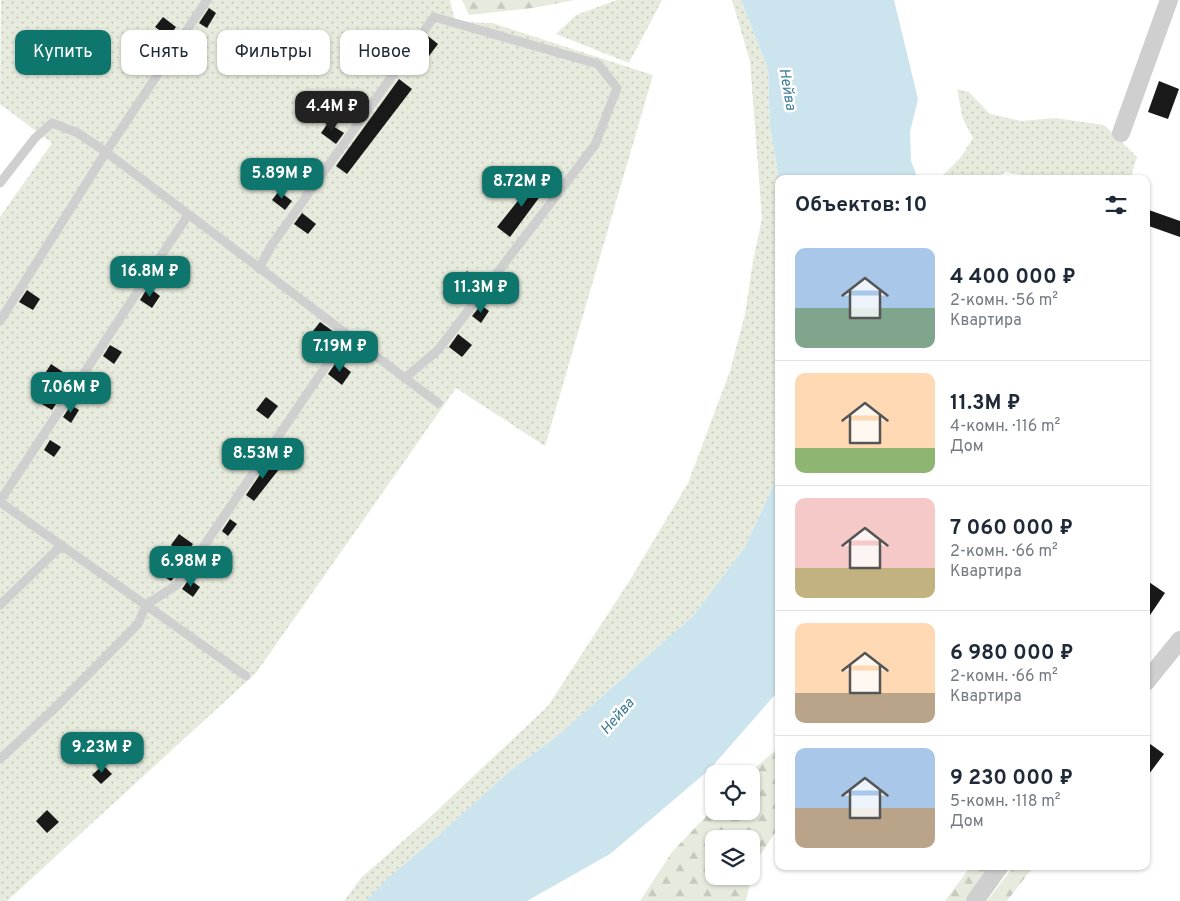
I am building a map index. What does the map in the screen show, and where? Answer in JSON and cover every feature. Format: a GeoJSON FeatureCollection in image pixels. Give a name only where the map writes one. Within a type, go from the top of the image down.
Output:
{"type":"FeatureCollection","features":[{"type":"Feature","properties":{"kind":"street"},"geometry":{"type":"LineString","coordinates":[[1121,133],[1169,0]]}},
{"type":"Feature","properties":{"kind":"street"},"geometry":{"type":"LineString","coordinates":[[1150,677],[1180,640]]}},
{"type":"Feature","properties":{"kind":"street"},"geometry":{"type":"LineString","coordinates":[[975,901],[997,870]]}},
{"type":"Feature","properties":{"kind":"lane"},"geometry":{"type":"LineString","coordinates":[[0,321],[106,152],[206,0]]}},
{"type":"Feature","properties":{"kind":"lane"},"geometry":{"type":"LineString","coordinates":[[259,269],[271,246],[434,16],[598,64],[617,88],[595,145],[438,350],[404,378]]}},
{"type":"Feature","properties":{"kind":"lane"},"geometry":{"type":"LineString","coordinates":[[0,183],[35,138],[52,123],[78,133],[106,152],[438,403]]}},
{"type":"Feature","properties":{"kind":"lane"},"geometry":{"type":"LineString","coordinates":[[188,215],[0,501],[246,676]]}},
{"type":"Feature","properties":{"kind":"lane"},"geometry":{"type":"LineString","coordinates":[[0,759],[55,708],[138,624],[146,605],[178,584],[348,335]]}},
{"type":"Feature","properties":{"kind":"lane"},"geometry":{"type":"LineString","coordinates":[[0,604],[62,545]]}},
{"type":"Feature","properties":{"kind":"green space"},"geometry":{"type":"Polygon","coordinates":[[[1,0],[450,0],[455,22],[492,23],[653,75],[545,446],[456,388],[256,673],[7,901],[0,901],[0,217],[52,143],[0,104],[1,0]]]}},
{"type":"Feature","properties":{"kind":"green space"},"geometry":{"type":"Polygon","coordinates":[[[462,0],[575,0],[533,8],[469,15],[462,0]]]}},
{"type":"Feature","properties":{"kind":"green space"},"geometry":{"type":"Polygon","coordinates":[[[617,0],[662,0],[629,63],[556,34],[576,15],[617,0]]]}},
{"type":"Feature","properties":{"kind":"green space"},"geometry":{"type":"Polygon","coordinates":[[[732,0],[741,0],[768,69],[770,127],[778,175],[775,175],[775,482],[745,547],[693,616],[556,737],[512,769],[387,879],[366,901],[344,901],[362,877],[427,820],[548,706],[630,580],[688,483],[730,371],[745,314],[762,219],[750,61],[732,0]]]}},
{"type":"Feature","properties":{"kind":"green space"},"geometry":{"type":"Polygon","coordinates":[[[957,89],[969,92],[990,114],[1021,121],[1055,118],[1104,125],[1137,157],[1131,175],[1022,175],[1005,172],[1001,175],[943,175],[961,157],[973,138],[963,119],[957,89]]]}},
{"type":"Feature","properties":{"kind":"green space"},"geometry":{"type":"Polygon","coordinates":[[[775,750],[775,833],[760,855],[760,830],[705,830],[705,885],[749,885],[746,901],[640,901],[672,852],[705,817],[705,820],[760,820],[760,765],[758,765],[775,750]]]}},
{"type":"Feature","properties":{"kind":"green space"},"geometry":{"type":"Polygon","coordinates":[[[968,870],[988,870],[965,901],[945,901],[968,870]]]}},
{"type":"Feature","properties":{"kind":"green space"},"geometry":{"type":"Polygon","coordinates":[[[1011,870],[1031,870],[1007,901],[987,901],[1011,870]]]}},
{"type":"Feature","properties":{"kind":"water","name":"Нейва"},"geometry":{"type":"Polygon","coordinates":[[[741,0],[894,0],[918,99],[910,132],[911,161],[916,175],[778,175],[770,127],[768,69],[741,0]]]}},
{"type":"Feature","properties":{"kind":"water","name":"Нейва"},"geometry":{"type":"Polygon","coordinates":[[[775,482],[775,695],[713,765],[705,765],[705,773],[610,854],[527,901],[366,901],[387,879],[512,769],[556,737],[693,616],[745,547],[775,482]]]}},
{"type":"Feature","properties":{"kind":"building"},"geometry":{"type":"Polygon","coordinates":[[[209,8],[216,13],[207,28],[199,23],[209,8]]]}},
{"type":"Feature","properties":{"kind":"building"},"geometry":{"type":"Polygon","coordinates":[[[163,17],[176,27],[174,30],[159,30],[155,27],[163,17]]]}},
{"type":"Feature","properties":{"kind":"building"},"geometry":{"type":"Polygon","coordinates":[[[429,37],[438,44],[429,56],[429,37]]]}},
{"type":"Feature","properties":{"kind":"building"},"geometry":{"type":"Polygon","coordinates":[[[399,79],[412,89],[347,174],[336,166],[399,79]]]}},
{"type":"Feature","properties":{"kind":"building"},"geometry":{"type":"Polygon","coordinates":[[[1159,81],[1179,89],[1168,119],[1148,112],[1159,81]]]}},
{"type":"Feature","properties":{"kind":"building"},"geometry":{"type":"Polygon","coordinates":[[[328,123],[344,133],[336,144],[321,133],[328,123]]]}},
{"type":"Feature","properties":{"kind":"building"},"geometry":{"type":"Polygon","coordinates":[[[536,178],[547,187],[510,237],[497,227],[536,178]]]}},
{"type":"Feature","properties":{"kind":"building"},"geometry":{"type":"Polygon","coordinates":[[[279,191],[292,201],[285,210],[272,200],[279,191]]]}},
{"type":"Feature","properties":{"kind":"building"},"geometry":{"type":"Polygon","coordinates":[[[1150,210],[1180,221],[1180,237],[1150,226],[1150,210]]]}},
{"type":"Feature","properties":{"kind":"building"},"geometry":{"type":"Polygon","coordinates":[[[302,213],[316,224],[308,234],[294,224],[302,213]]]}},
{"type":"Feature","properties":{"kind":"building"},"geometry":{"type":"Polygon","coordinates":[[[467,271],[480,281],[471,293],[458,283],[467,271]]]}},
{"type":"Feature","properties":{"kind":"building"},"geometry":{"type":"Polygon","coordinates":[[[148,287],[160,296],[152,308],[140,300],[148,287]]]}},
{"type":"Feature","properties":{"kind":"building"},"geometry":{"type":"Polygon","coordinates":[[[27,290],[40,299],[33,310],[19,302],[27,290]]]}},
{"type":"Feature","properties":{"kind":"building"},"geometry":{"type":"Polygon","coordinates":[[[481,305],[489,311],[481,323],[472,316],[481,305]]]}},
{"type":"Feature","properties":{"kind":"building"},"geometry":{"type":"Polygon","coordinates":[[[320,322],[334,332],[327,341],[313,331],[320,322]]]}},
{"type":"Feature","properties":{"kind":"building"},"geometry":{"type":"Polygon","coordinates":[[[458,334],[472,345],[462,357],[449,347],[458,334]]]}},
{"type":"Feature","properties":{"kind":"building"},"geometry":{"type":"Polygon","coordinates":[[[110,345],[122,352],[114,364],[103,356],[110,345]]]}},
{"type":"Feature","properties":{"kind":"building"},"geometry":{"type":"Polygon","coordinates":[[[337,361],[351,372],[342,385],[328,374],[337,361]]]}},
{"type":"Feature","properties":{"kind":"building"},"geometry":{"type":"Polygon","coordinates":[[[51,364],[66,374],[54,393],[60,398],[52,410],[33,399],[47,377],[44,375],[51,364]]]}},
{"type":"Feature","properties":{"kind":"building"},"geometry":{"type":"Polygon","coordinates":[[[266,397],[278,406],[268,419],[256,410],[266,397]]]}},
{"type":"Feature","properties":{"kind":"building"},"geometry":{"type":"Polygon","coordinates":[[[71,405],[79,410],[71,423],[63,417],[71,405]]]}},
{"type":"Feature","properties":{"kind":"building"},"geometry":{"type":"Polygon","coordinates":[[[50,440],[61,447],[54,457],[44,450],[50,440]]]}},
{"type":"Feature","properties":{"kind":"building"},"geometry":{"type":"Polygon","coordinates":[[[270,460],[280,468],[254,501],[246,495],[270,460]]]}},
{"type":"Feature","properties":{"kind":"building"},"geometry":{"type":"Polygon","coordinates":[[[230,519],[237,524],[228,536],[222,531],[230,519]]]}},
{"type":"Feature","properties":{"kind":"building"},"geometry":{"type":"Polygon","coordinates":[[[179,534],[193,544],[175,568],[179,571],[171,581],[156,572],[175,548],[171,545],[179,534]]]}},
{"type":"Feature","properties":{"kind":"building"},"geometry":{"type":"Polygon","coordinates":[[[189,579],[200,587],[193,597],[182,589],[189,579]]]}},
{"type":"Feature","properties":{"kind":"building"},"geometry":{"type":"Polygon","coordinates":[[[1150,583],[1165,593],[1150,615],[1150,583]]]}},
{"type":"Feature","properties":{"kind":"building"},"geometry":{"type":"Polygon","coordinates":[[[1150,744],[1164,754],[1150,773],[1150,744]]]}},
{"type":"Feature","properties":{"kind":"building"},"geometry":{"type":"Polygon","coordinates":[[[103,765],[112,774],[101,784],[92,775],[103,765]]]}},
{"type":"Feature","properties":{"kind":"building"},"geometry":{"type":"Polygon","coordinates":[[[47,810],[59,822],[47,833],[36,821],[47,810]]]}}]}
